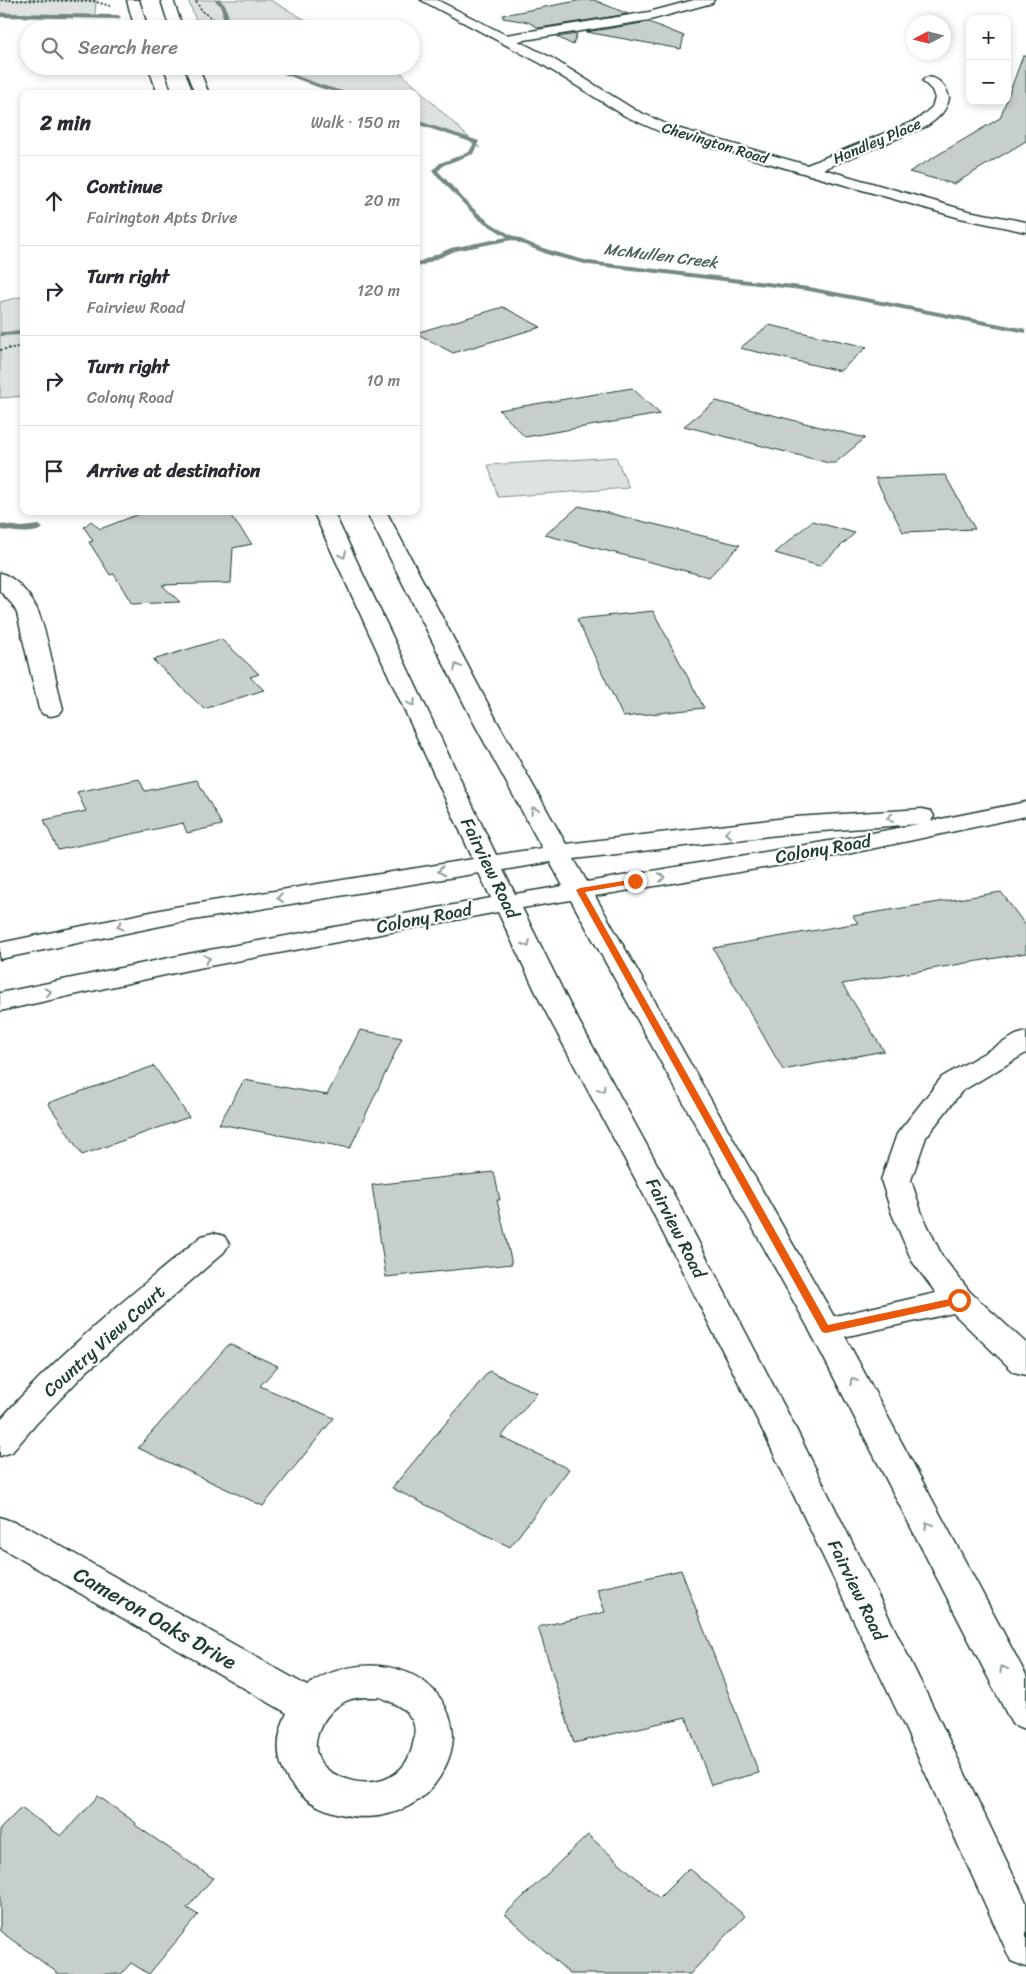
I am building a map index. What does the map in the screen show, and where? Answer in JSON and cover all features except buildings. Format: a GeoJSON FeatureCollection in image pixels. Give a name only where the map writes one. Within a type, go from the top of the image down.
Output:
{"type":"FeatureCollection","features":[{"type":"Feature","properties":{"kind":"main road"},"geometry":{"type":"LineString","coordinates":[[133,0],[139,20]]}},
{"type":"Feature","properties":{"kind":"main road"},"geometry":{"type":"LineString","coordinates":[[167,0],[174,20]]}},
{"type":"Feature","properties":{"kind":"main road","name":"Chevington Road"},"geometry":{"type":"LineString","coordinates":[[427,0],[553,65],[608,101],[643,120],[699,140],[966,215],[1026,227]]}},
{"type":"Feature","properties":{"kind":"main road"},"geometry":{"type":"LineString","coordinates":[[504,40],[650,16],[708,0]]}},
{"type":"Feature","properties":{"kind":"main road"},"geometry":{"type":"LineString","coordinates":[[158,75],[164,90]]}},
{"type":"Feature","properties":{"kind":"main road"},"geometry":{"type":"LineString","coordinates":[[195,75],[200,90]]}},
{"type":"Feature","properties":{"kind":"main road","name":"Handley Place"},"geometry":{"type":"LineString","coordinates":[[808,170],[922,122],[934,115],[943,101],[942,93],[930,81]]}},
{"type":"Feature","properties":{"kind":"main road","name":"Fairview Road"},"geometry":{"type":"LineString","coordinates":[[325,515],[467,821],[489,863],[555,1003],[655,1188],[778,1427],[919,1717],[1026,1947]]}},
{"type":"Feature","properties":{"kind":"main road"},"geometry":{"type":"LineString","coordinates":[[378,515],[486,723],[826,1329],[1026,1712]]}},
{"type":"Feature","properties":{"kind":"main road"},"geometry":{"type":"LineString","coordinates":[[0,579],[21,601],[28,614],[51,709]]}},
{"type":"Feature","properties":{"kind":"main road","name":"Colony Road"},"geometry":{"type":"LineString","coordinates":[[0,951],[175,915],[558,853],[795,825],[1026,809],[847,846],[506,902],[188,962],[0,1002]]}},
{"type":"Feature","properties":{"kind":"main road"},"geometry":{"type":"LineString","coordinates":[[1026,1041],[952,1084],[912,1134],[896,1180],[907,1214],[928,1261],[959,1300],[1026,1363]]}},
{"type":"Feature","properties":{"kind":"main road","name":"Country View Court"},"geometry":{"type":"LineString","coordinates":[[0,1443],[78,1359],[213,1244]]}},
{"type":"Feature","properties":{"kind":"main road"},"geometry":{"type":"LineString","coordinates":[[826,1329],[959,1300]]}},
{"type":"Feature","properties":{"kind":"main road","name":"Cameron Oaks Drive"},"geometry":{"type":"LineString","coordinates":[[0,1531],[16,1538],[310,1707]]}},
{"type":"Feature","properties":{"kind":"path"},"geometry":{"type":"LineString","coordinates":[[1,0],[93,2],[111,7]]}},
{"type":"Feature","properties":{"kind":"path"},"geometry":{"type":"LineString","coordinates":[[195,0],[202,12],[214,20]]}},
{"type":"Feature","properties":{"kind":"path"},"geometry":{"type":"LineString","coordinates":[[0,350],[20,347]]}},
{"type":"Feature","properties":{"kind":"shaded area"},"geometry":{"type":"Polygon","coordinates":[[[0,0],[96,0],[95,16],[0,13],[0,0]]]}},
{"type":"Feature","properties":{"kind":"shaded area"},"geometry":{"type":"Polygon","coordinates":[[[188,0],[270,0],[306,20],[210,20],[196,20],[188,0]]]}},
{"type":"Feature","properties":{"kind":"shaded area"},"geometry":{"type":"Polygon","coordinates":[[[292,75],[403,75],[419,90],[335,90],[292,75]]]}},
{"type":"Feature","properties":{"kind":"shaded area"},"geometry":{"type":"Polygon","coordinates":[[[420,91],[480,148],[463,137],[420,123],[420,91]]]}},
{"type":"Feature","properties":{"kind":"shaded area"},"geometry":{"type":"Polygon","coordinates":[[[20,297],[20,396],[0,398],[0,302],[20,297]]]}},
{"type":"Feature","properties":{"kind":"shaded area"},"geometry":{"type":"Polygon","coordinates":[[[616,457],[629,488],[498,497],[488,465],[616,457]]]}},
{"type":"Feature","properties":{"kind":"waterway"},"geometry":{"type":"LineString","coordinates":[[217,0],[223,6],[226,20]]}},
{"type":"Feature","properties":{"kind":"waterway","name":"McMullen Creek"},"geometry":{"type":"LineString","coordinates":[[0,15],[118,17]]}},
{"type":"Feature","properties":{"kind":"waterway","name":"McMullen Creek"},"geometry":{"type":"LineString","coordinates":[[289,75],[334,90]]}},
{"type":"Feature","properties":{"kind":"waterway","name":"McMullen Creek"},"geometry":{"type":"LineString","coordinates":[[420,123],[477,142],[471,153],[442,164],[435,171],[480,218],[513,238]]}},
{"type":"Feature","properties":{"kind":"waterway"},"geometry":{"type":"LineString","coordinates":[[420,264],[453,249],[513,238]]}},
{"type":"Feature","properties":{"kind":"waterway","name":"McMullen Creek"},"geometry":{"type":"LineString","coordinates":[[513,238],[551,254],[589,263],[809,289],[1026,331]]}},
{"type":"Feature","properties":{"kind":"waterway"},"geometry":{"type":"LineString","coordinates":[[0,334],[20,333]]}},
{"type":"Feature","properties":{"kind":"waterway"},"geometry":{"type":"LineString","coordinates":[[0,527],[22,530],[39,528]]}},
{"type":"Feature","properties":{"kind":"route"},"geometry":{"type":"LineString","coordinates":[[635,881],[580,890],[826,1329],[959,1300]]}}]}
